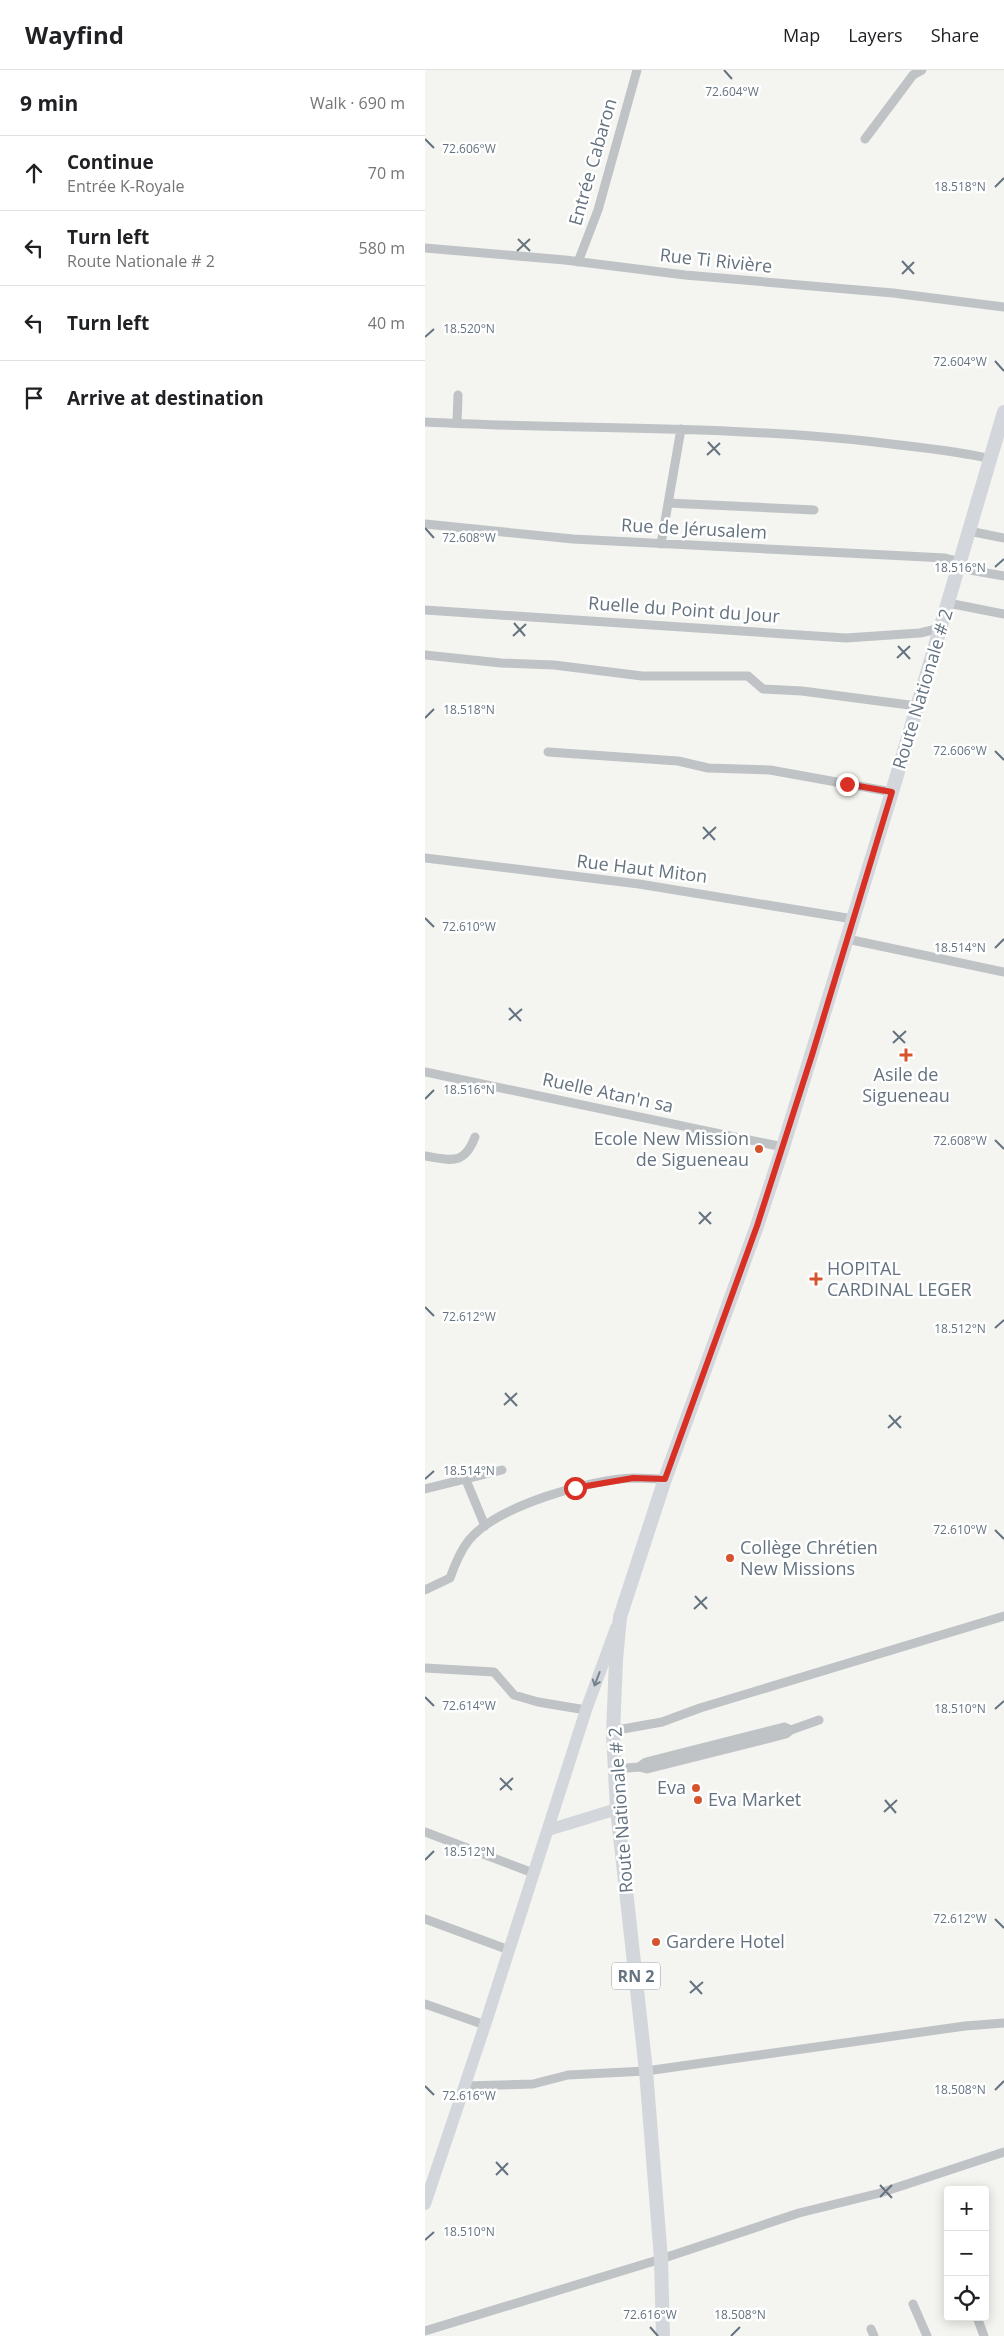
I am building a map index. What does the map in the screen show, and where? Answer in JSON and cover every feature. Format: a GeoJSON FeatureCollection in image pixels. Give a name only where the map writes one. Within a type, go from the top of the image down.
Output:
{"type":"FeatureCollection","features":[{"type":"Feature","properties":{"kind":"main road","name":"Route Nationale # 2"},"geometry":{"type":"LineString","coordinates":[[663,2336],[661,2258],[646,2071],[617,1809],[613,1733],[620,1617],[665,1479],[757,1226],[783,1147],[892,792],[992,459],[1004,412]]}},
{"type":"Feature","properties":{"kind":"main road"},"geometry":{"type":"LineString","coordinates":[[425,2204],[485,2025],[585,1710],[620,1617]]}},
{"type":"Feature","properties":{"kind":"main road"},"geometry":{"type":"LineString","coordinates":[[548,1830],[617,1809]]}},
{"type":"Feature","properties":{"kind":"street","name":"Entrée Cabaron"},"geometry":{"type":"LineString","coordinates":[[578,262],[598,210],[637,70]]}},
{"type":"Feature","properties":{"kind":"street"},"geometry":{"type":"LineString","coordinates":[[865,139],[913,75],[922,70]]}},
{"type":"Feature","properties":{"kind":"street","name":"Rue Ti Rivière"},"geometry":{"type":"LineString","coordinates":[[425,248],[578,262],[685,275],[893,293],[1004,307]]}},
{"type":"Feature","properties":{"kind":"street"},"geometry":{"type":"LineString","coordinates":[[457,424],[458,395]]}},
{"type":"Feature","properties":{"kind":"street"},"geometry":{"type":"LineString","coordinates":[[425,422],[681,429],[824,436],[967,453],[992,459]]}},
{"type":"Feature","properties":{"kind":"street"},"geometry":{"type":"LineString","coordinates":[[661,544],[681,429]]}},
{"type":"Feature","properties":{"kind":"street"},"geometry":{"type":"LineString","coordinates":[[668,503],[814,510]]}},
{"type":"Feature","properties":{"kind":"street","name":"Rue de Jérusalem"},"geometry":{"type":"LineString","coordinates":[[425,524],[573,539],[945,558],[960,565],[1004,576]]}},
{"type":"Feature","properties":{"kind":"street"},"geometry":{"type":"LineString","coordinates":[[969,531],[1004,538]]}},
{"type":"Feature","properties":{"kind":"street"},"geometry":{"type":"LineString","coordinates":[[948,603],[1004,614]]}},
{"type":"Feature","properties":{"kind":"street","name":"Ruelle du Point du Jour"},"geometry":{"type":"LineString","coordinates":[[425,610],[846,638],[920,633],[941,628]]}},
{"type":"Feature","properties":{"kind":"street"},"geometry":{"type":"LineString","coordinates":[[425,655],[501,663],[555,665],[642,676],[748,676],[763,690],[802,691],[917,706]]}},
{"type":"Feature","properties":{"kind":"street"},"geometry":{"type":"LineString","coordinates":[[547,752],[678,762],[708,768],[770,770],[892,792]]}},
{"type":"Feature","properties":{"kind":"street","name":"Rue Haut Miton"},"geometry":{"type":"LineString","coordinates":[[425,858],[639,884],[853,919]]}},
{"type":"Feature","properties":{"kind":"street"},"geometry":{"type":"LineString","coordinates":[[847,939],[1004,972]]}},
{"type":"Feature","properties":{"kind":"street","name":"Ruelle Atan'n sa"},"geometry":{"type":"LineString","coordinates":[[425,1072],[783,1147]]}},
{"type":"Feature","properties":{"kind":"street"},"geometry":{"type":"LineString","coordinates":[[425,1156],[451,1160],[459,1159],[469,1152],[475,1137]]}},
{"type":"Feature","properties":{"kind":"street"},"geometry":{"type":"LineString","coordinates":[[425,1489],[502,1470]]}},
{"type":"Feature","properties":{"kind":"street"},"geometry":{"type":"LineString","coordinates":[[425,1590],[450,1578],[460,1552],[470,1539],[485,1526],[518,1506],[575,1488],[633,1478],[665,1479]]}},
{"type":"Feature","properties":{"kind":"street"},"geometry":{"type":"LineString","coordinates":[[466,1480],[485,1526]]}},
{"type":"Feature","properties":{"kind":"street"},"geometry":{"type":"LineString","coordinates":[[613,1733],[617,1730],[677,1717],[700,1708],[1004,1616]]}},
{"type":"Feature","properties":{"kind":"street"},"geometry":{"type":"LineString","coordinates":[[425,1668],[494,1672],[513,1695],[538,1702],[585,1710]]}},
{"type":"Feature","properties":{"kind":"street"},"geometry":{"type":"LineString","coordinates":[[615,1768],[639,1767],[646,1762],[784,1726],[791,1730],[819,1720]]}},
{"type":"Feature","properties":{"kind":"street"},"geometry":{"type":"LineString","coordinates":[[425,1832],[533,1873]]}},
{"type":"Feature","properties":{"kind":"street"},"geometry":{"type":"LineString","coordinates":[[425,1919],[509,1950]]}},
{"type":"Feature","properties":{"kind":"street"},"geometry":{"type":"LineString","coordinates":[[425,2004],[485,2025]]}},
{"type":"Feature","properties":{"kind":"street"},"geometry":{"type":"LineString","coordinates":[[465,2086],[533,2084],[567,2075],[646,2071],[965,2026],[1004,2023]]}},
{"type":"Feature","properties":{"kind":"street"},"geometry":{"type":"LineString","coordinates":[[425,2331],[799,2213],[880,2193],[1004,2152]]}},
{"type":"Feature","properties":{"kind":"street"},"geometry":{"type":"LineString","coordinates":[[913,2304],[927,2336]]}},
{"type":"Feature","properties":{"kind":"street"},"geometry":{"type":"LineString","coordinates":[[978,2321],[984,2336]]}},
{"type":"Feature","properties":{"kind":"place","name":"Asile de Sigueneau"},"geometry":{"type":"Point","coordinates":[906,1055]}},
{"type":"Feature","properties":{"kind":"place","name":"Ecole New Mission de Sigueneau"},"geometry":{"type":"Point","coordinates":[759,1149]}},
{"type":"Feature","properties":{"kind":"place","name":"HOPITAL CARDINAL LEGER"},"geometry":{"type":"Point","coordinates":[816,1279]}},
{"type":"Feature","properties":{"kind":"place","name":"Collège Chrétien New Missions"},"geometry":{"type":"Point","coordinates":[730,1558]}},
{"type":"Feature","properties":{"kind":"place","name":"Eva"},"geometry":{"type":"Point","coordinates":[696,1788]}},
{"type":"Feature","properties":{"kind":"place","name":"Eva Market"},"geometry":{"type":"Point","coordinates":[698,1800]}},
{"type":"Feature","properties":{"kind":"place","name":"Gardere Hotel"},"geometry":{"type":"Point","coordinates":[656,1942]}},
{"type":"Feature","properties":{"kind":"route"},"geometry":{"type":"LineString","coordinates":[[575,1488],[633,1478],[665,1479],[757,1226],[812,1055],[892,792],[847,784]]}}]}
